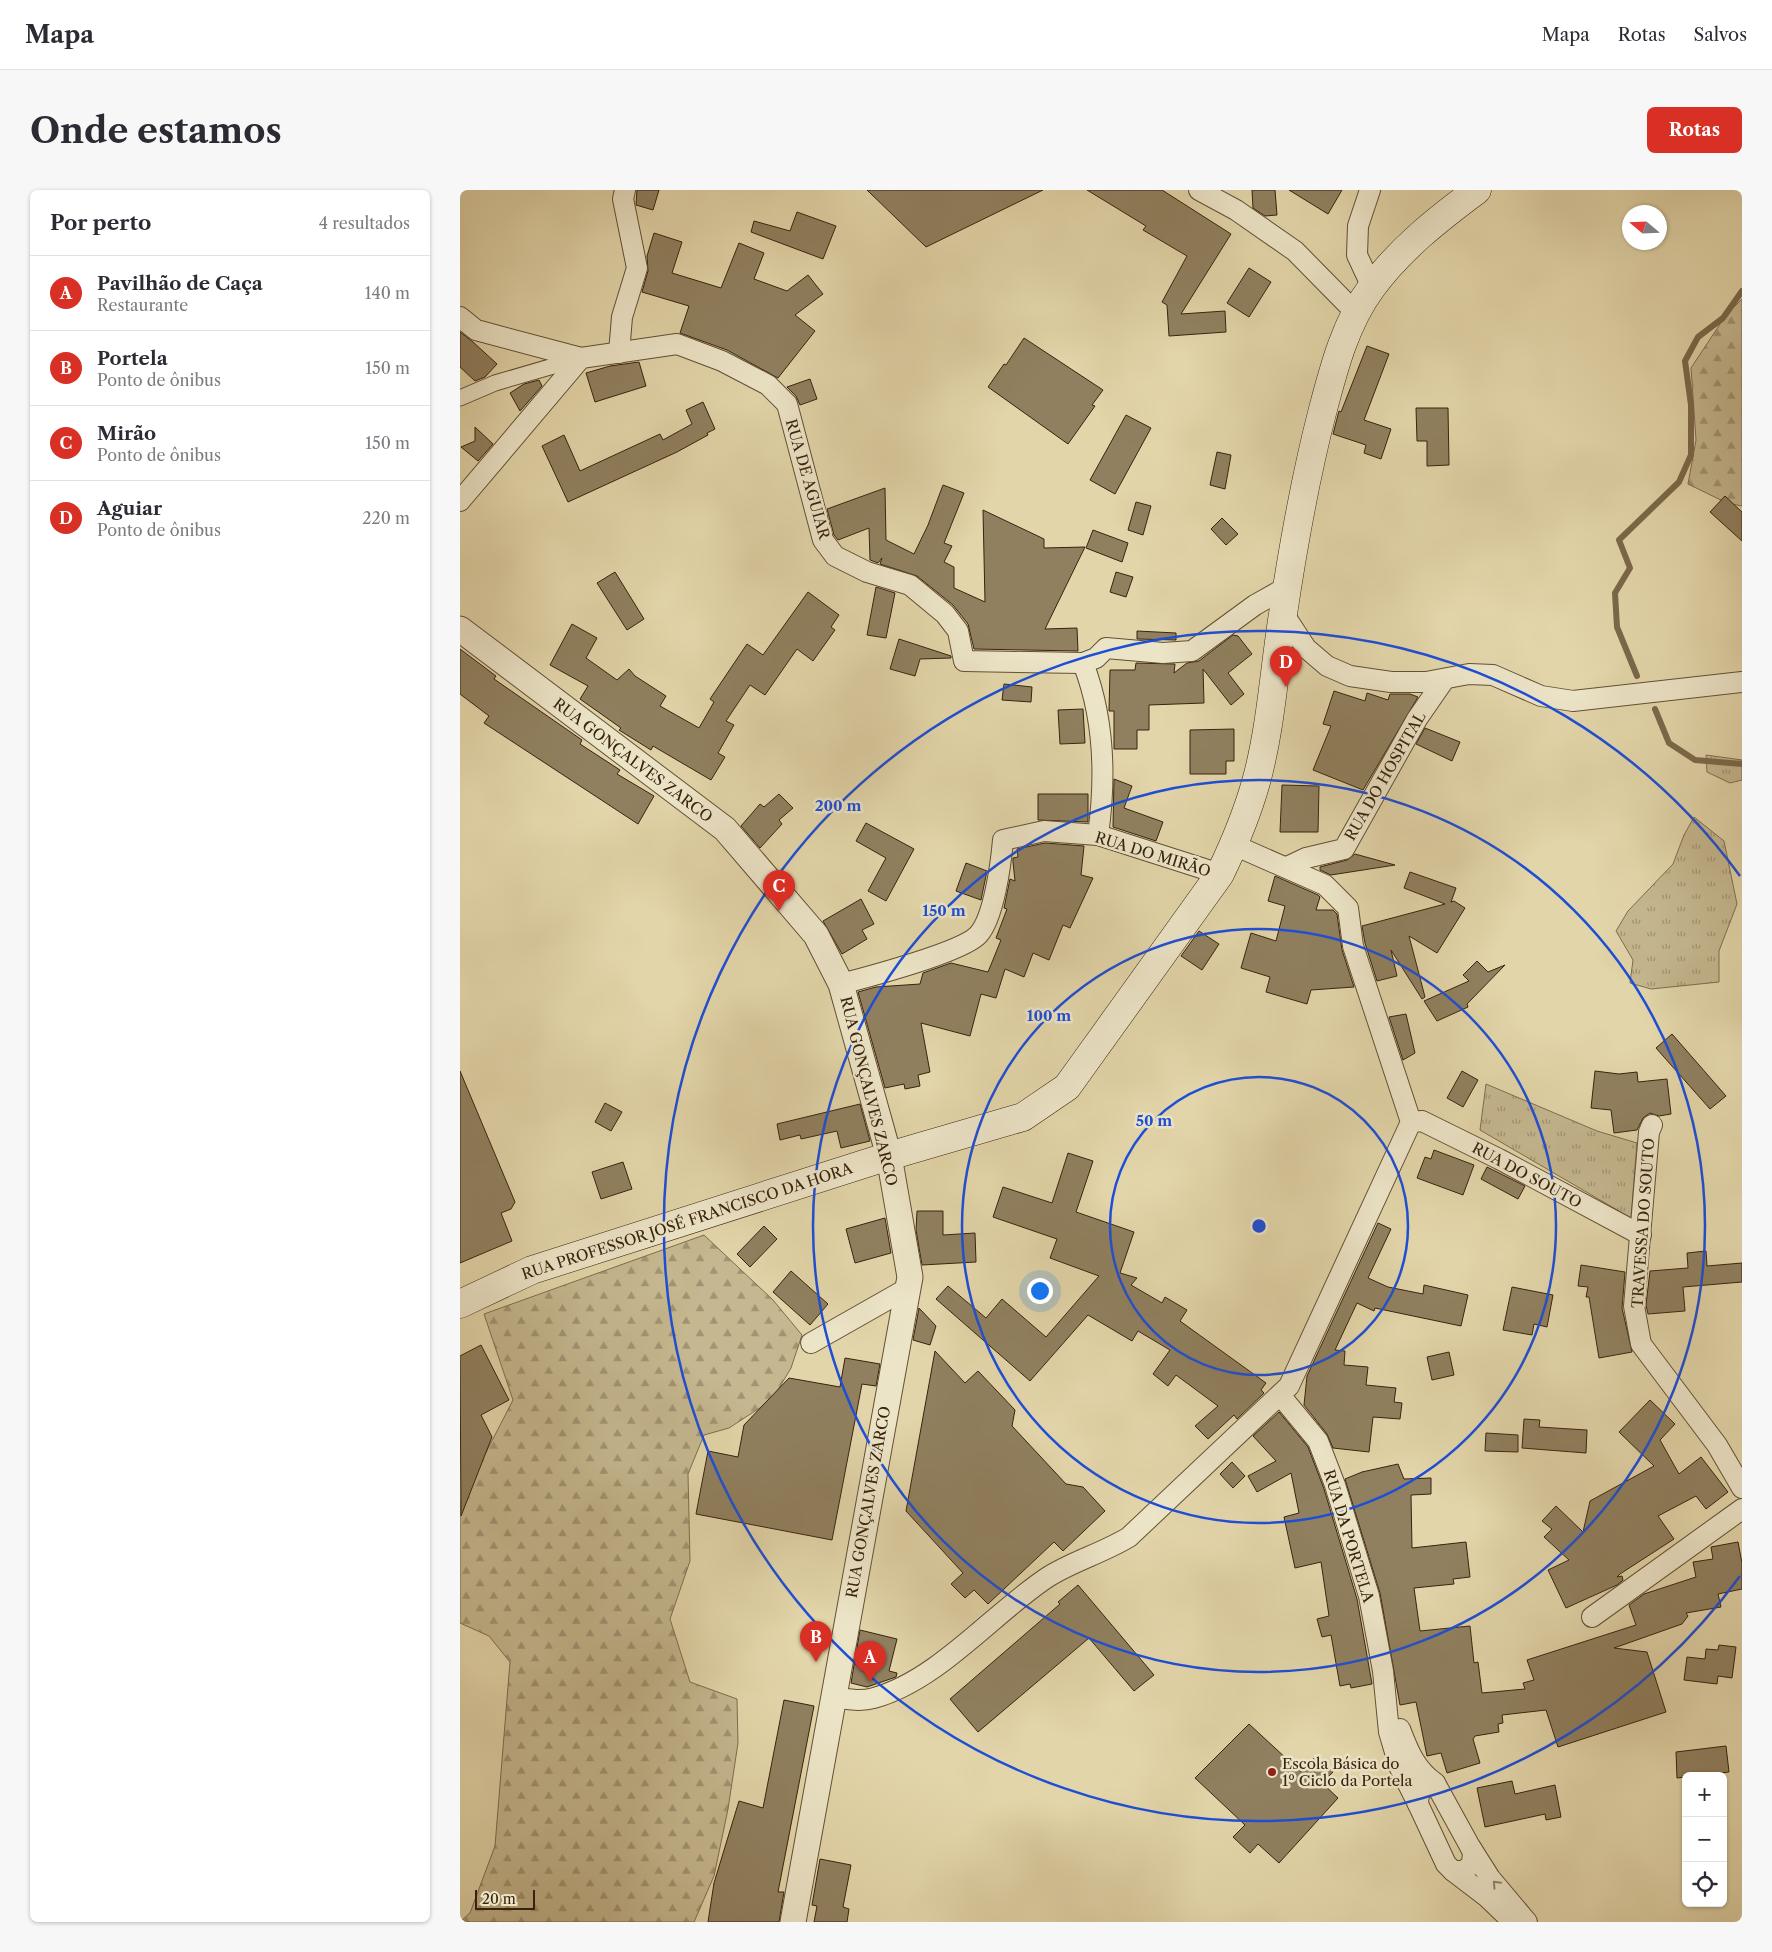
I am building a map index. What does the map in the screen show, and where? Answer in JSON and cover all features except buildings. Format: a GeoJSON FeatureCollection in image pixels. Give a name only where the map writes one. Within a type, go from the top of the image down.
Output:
{"type":"FeatureCollection","features":[{"type":"Feature","properties":{"kind":"main road","name":"RUA PROFESSOR JOSÉ FRANCISCO DA HORA"},"geometry":{"type":"LineString","coordinates":[[460,1304],[532,1270],[889,1156],[1023,1117],[1067,1087],[1220,874],[1234,845],[1256,782],[1264,746],[1285,600],[1313,448],[1344,341],[1356,313],[1372,287],[1423,230],[1477,190]]}},
{"type":"Feature","properties":{"kind":"street"},"geometry":{"type":"LineString","coordinates":[[619,353],[622,318],[637,268],[623,199],[625,190]]}},
{"type":"Feature","properties":{"kind":"street"},"geometry":{"type":"LineString","coordinates":[[1199,190],[1236,210],[1295,252],[1356,313]]}},
{"type":"Feature","properties":{"kind":"street"},"geometry":{"type":"LineString","coordinates":[[1370,190],[1358,226],[1356,255],[1372,287]]}},
{"type":"Feature","properties":{"kind":"street"},"geometry":{"type":"LineString","coordinates":[[460,317],[476,330],[581,358]]}},
{"type":"Feature","properties":{"kind":"street","name":"RUA DE AGUIAR"},"geometry":{"type":"LineString","coordinates":[[581,358],[619,353],[638,348],[677,344],[722,361],[768,385],[787,404],[823,540],[835,556],[867,572],[910,585],[945,614],[958,631],[964,661],[1083,663]]}},
{"type":"Feature","properties":{"kind":"street"},"geometry":{"type":"LineString","coordinates":[[460,398],[495,383],[581,358]]}},
{"type":"Feature","properties":{"kind":"street"},"geometry":{"type":"LineString","coordinates":[[460,501],[581,358]]}},
{"type":"Feature","properties":{"kind":"street"},"geometry":{"type":"LineString","coordinates":[[1098,835],[1102,801],[1103,762],[1089,678],[1083,663],[1096,658],[1106,648],[1163,653],[1192,651],[1255,605],[1285,600],[1306,648],[1327,666],[1350,676],[1391,682],[1444,680],[1469,674],[1493,675],[1541,696],[1573,700],[1742,682]]}},
{"type":"Feature","properties":{"kind":"street","name":"RUA GONÇALVES ZARCO"},"geometry":{"type":"LineString","coordinates":[[460,629],[725,829],[816,935],[841,984],[889,1156],[910,1277],[832,1697],[793,1922]]}},
{"type":"Feature","properties":{"kind":"street","name":"RUA DO HOSPITAL"},"geometry":{"type":"LineString","coordinates":[[1287,867],[1306,858],[1344,849],[1417,718],[1444,680]]}},
{"type":"Feature","properties":{"kind":"street","name":"RUA DO MIRÃO"},"geometry":{"type":"LineString","coordinates":[[841,984],[961,946],[979,934],[991,907],[1000,871],[1004,840],[1044,831],[1098,835],[1220,874]]}},
{"type":"Feature","properties":{"kind":"street"},"geometry":{"type":"LineString","coordinates":[[832,1697],[856,1700],[873,1699],[897,1689],[936,1666],[1049,1576],[1112,1547],[1129,1536],[1289,1386],[1411,1122],[1373,1012],[1354,946],[1348,908],[1325,885],[1234,845]]}},
{"type":"Feature","properties":{"kind":"street","name":"RUA DO SOUTO"},"geometry":{"type":"LineString","coordinates":[[1411,1122],[1422,1121],[1499,1159],[1640,1235]]}},
{"type":"Feature","properties":{"kind":"street","name":"TRAVESSA DO SOUTO"},"geometry":{"type":"LineString","coordinates":[[1652,1125],[1649,1132],[1634,1306],[1641,1344],[1717,1445],[1742,1488]]}},
{"type":"Feature","properties":{"kind":"street"},"geometry":{"type":"LineString","coordinates":[[811,1343],[908,1288]]}},
{"type":"Feature","properties":{"kind":"street","name":"RUA DA PORTELA"},"geometry":{"type":"LineString","coordinates":[[1280,1395],[1318,1441],[1334,1485],[1368,1596],[1386,1692],[1389,1732],[1399,1766],[1446,1864],[1487,1897],[1513,1922]]}},
{"type":"Feature","properties":{"kind":"street"},"geometry":{"type":"LineString","coordinates":[[1592,1617],[1742,1508]]}},
{"type":"Feature","properties":{"kind":"street","name":"RUA DA PORTELA"},"geometry":{"type":"LineString","coordinates":[[1386,1692],[1410,1754],[1420,1771],[1435,1783],[1473,1852],[1472,1864],[1464,1871],[1453,1871]]}},
{"type":"Feature","properties":{"kind":"street"},"geometry":{"type":"LineString","coordinates":[[1418,1804],[1418,1795],[1424,1786],[1435,1783]]}},
{"type":"Feature","properties":{"kind":"street","name":"RUA DA PORTELA"},"geometry":{"type":"LineString","coordinates":[[1466,1839],[1482,1867],[1527,1922]]}},
{"type":"Feature","properties":{"kind":"green space"},"geometry":{"type":"Polygon","coordinates":[[[1742,299],[1742,506],[1727,503],[1688,484],[1696,440],[1691,368],[1726,315],[1742,299]]]}},
{"type":"Feature","properties":{"kind":"green space"},"geometry":{"type":"Polygon","coordinates":[[[1706,755],[1742,760],[1742,780],[1730,783],[1707,772],[1706,755]]]}},
{"type":"Feature","properties":{"kind":"green space"},"geometry":{"type":"Polygon","coordinates":[[[1694,817],[1724,841],[1737,904],[1719,951],[1719,982],[1651,989],[1630,983],[1633,960],[1616,931],[1628,911],[1673,864],[1684,835],[1694,817]]]}},
{"type":"Feature","properties":{"kind":"green space"},"geometry":{"type":"Polygon","coordinates":[[[1486,1084],[1597,1131],[1637,1143],[1631,1218],[1480,1130],[1486,1084]]]}},
{"type":"Feature","properties":{"kind":"green space"},"geometry":{"type":"Polygon","coordinates":[[[704,1235],[773,1300],[802,1335],[791,1368],[772,1400],[729,1428],[704,1435],[688,1474],[690,1561],[670,1619],[690,1682],[737,1699],[738,1743],[728,1809],[714,1876],[694,1922],[460,1922],[470,1913],[495,1846],[510,1662],[489,1636],[460,1623],[460,1503],[513,1400],[484,1314],[704,1235]]]}},
{"type":"Feature","properties":{"kind":"waterway"},"geometry":{"type":"LineString","coordinates":[[1637,676],[1617,627],[1615,593],[1630,568],[1619,540],[1679,482],[1691,455],[1691,405],[1685,361],[1698,337],[1723,318],[1742,291]]}},
{"type":"Feature","properties":{"kind":"waterway"},"geometry":{"type":"LineString","coordinates":[[1655,709],[1669,743],[1695,760],[1742,764]]}},
{"type":"Feature","properties":{"kind":"place","name":"Aguiar"},"geometry":{"type":"Point","coordinates":[1286,687]}},
{"type":"Feature","properties":{"kind":"place","name":"Mirão"},"geometry":{"type":"Point","coordinates":[779,911]}},
{"type":"Feature","properties":{"kind":"place","name":"Portela"},"geometry":{"type":"Point","coordinates":[816,1662]}},
{"type":"Feature","properties":{"kind":"place","name":"Pavilhão de Caça"},"geometry":{"type":"Point","coordinates":[870,1682]}},
{"type":"Feature","properties":{"kind":"place","name":"Escola Básica do 1º Ciclo da Portela"},"geometry":{"type":"Point","coordinates":[1272,1772]}}]}
